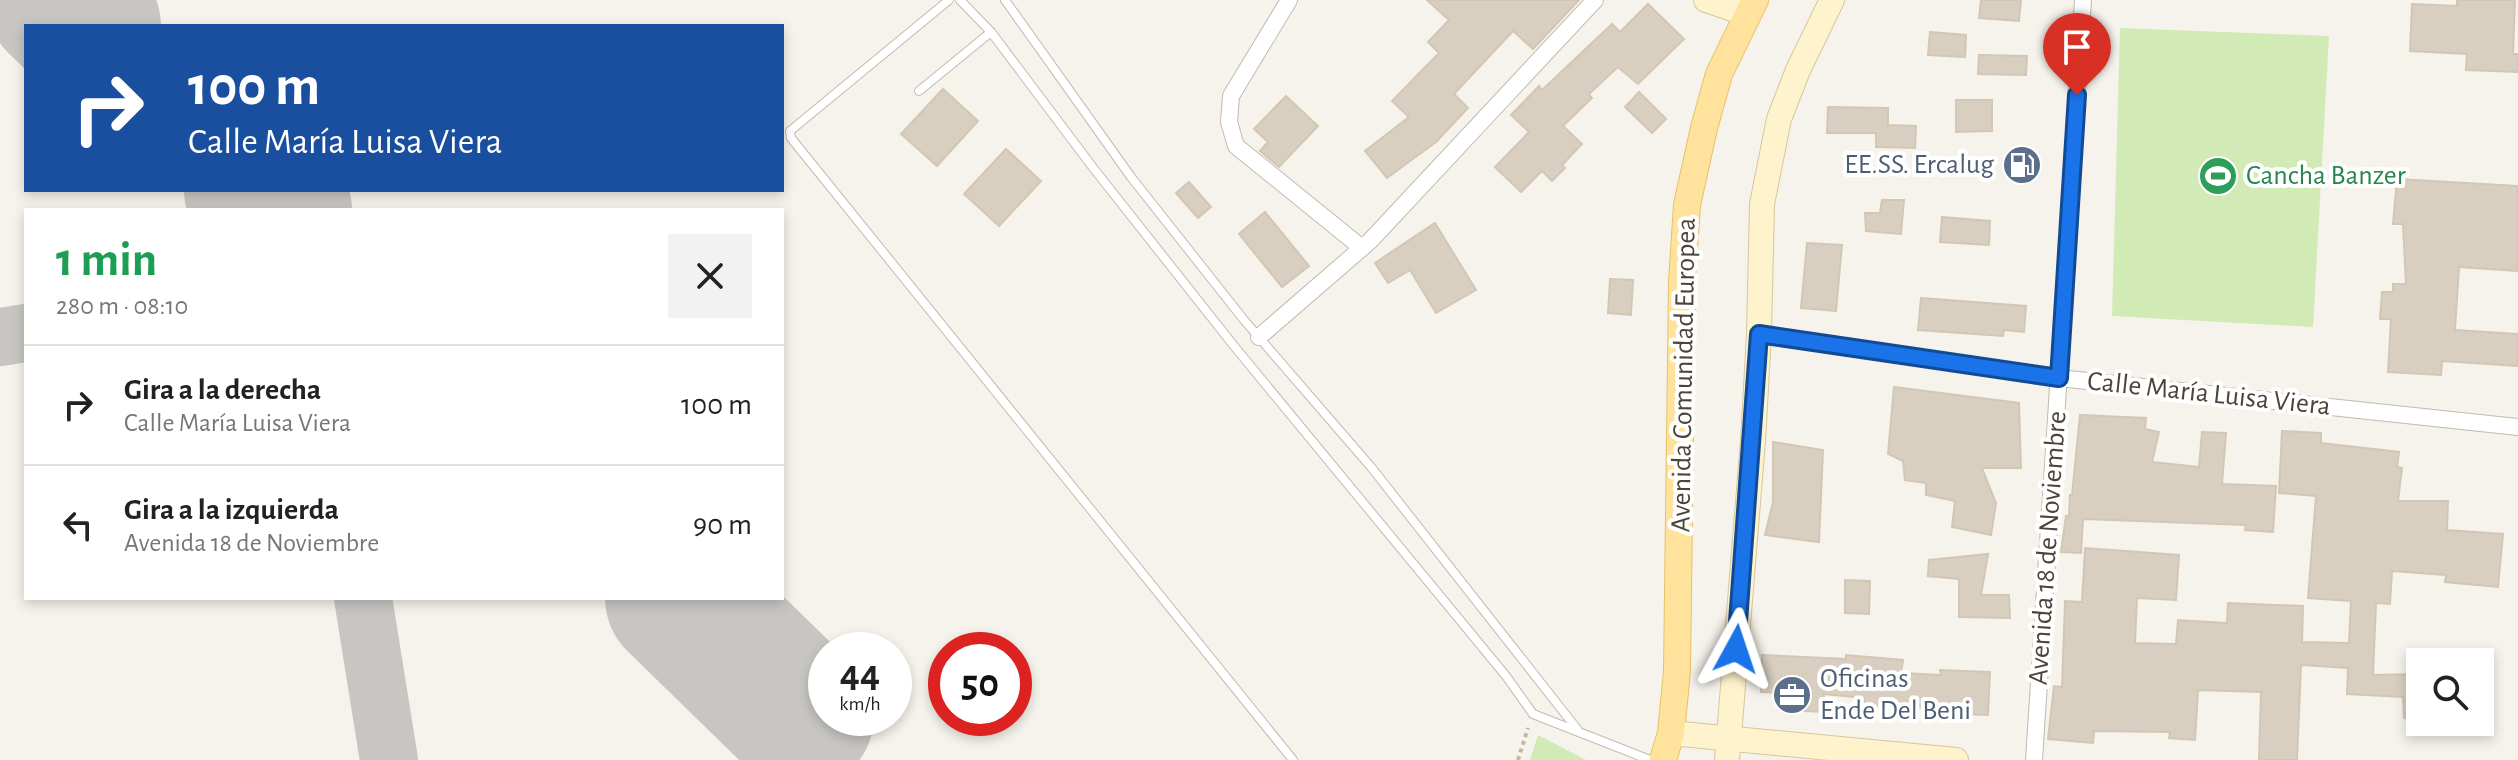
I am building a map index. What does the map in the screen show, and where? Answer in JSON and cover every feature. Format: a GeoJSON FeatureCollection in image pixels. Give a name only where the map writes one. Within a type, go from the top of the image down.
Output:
{"type":"FeatureCollection","features":[{"type":"Feature","properties":{"kind":"main road"},"geometry":{"type":"LineString","coordinates":[[1728,749],[1759,334],[1762,204],[1779,119],[1798,70],[1832,0]]}},
{"type":"Feature","properties":{"kind":"main road"},"geometry":{"type":"LineString","coordinates":[[1713,1],[1751,7]]}},
{"type":"Feature","properties":{"kind":"main road","name":"Avenida Comunidad Europea"},"geometry":{"type":"LineString","coordinates":[[1663,760],[1671,733],[1677,671],[1682,281],[1687,205],[1719,74],[1751,7]]}},
{"type":"Feature","properties":{"kind":"main road"},"geometry":{"type":"LineString","coordinates":[[1671,733],[1728,749],[1956,760]]}},
{"type":"Feature","properties":{"kind":"street"},"geometry":{"type":"LineString","coordinates":[[1289,0],[1231,96],[1229,122],[1236,146],[1362,248]]}},
{"type":"Feature","properties":{"kind":"street"},"geometry":{"type":"LineString","coordinates":[[1259,337],[1362,248],[1595,0]]}},
{"type":"Feature","properties":{"kind":"street","name":"Avenida 18 de Noviembre"},"geometry":{"type":"LineString","coordinates":[[2034,760],[2083,0]]}},
{"type":"Feature","properties":{"kind":"street","name":"Calle María Luisa Viera"},"geometry":{"type":"LineString","coordinates":[[1759,334],[2059,378],[2518,427]]}},
{"type":"Feature","properties":{"kind":"lane"},"geometry":{"type":"LineString","coordinates":[[949,0],[790,131],[791,138],[1293,760]]}},
{"type":"Feature","properties":{"kind":"lane"},"geometry":{"type":"LineString","coordinates":[[960,0],[991,32],[1234,346],[1506,676],[1533,714],[1650,760]]}},
{"type":"Feature","properties":{"kind":"lane"},"geometry":{"type":"LineString","coordinates":[[1005,0],[1131,177],[1259,337],[1371,467],[1578,731]]}},
{"type":"Feature","properties":{"kind":"lane"},"geometry":{"type":"LineString","coordinates":[[919,91],[991,32]]}},
{"type":"Feature","properties":{"kind":"path"},"geometry":{"type":"LineString","coordinates":[[1518,760],[1533,714]]}},
{"type":"Feature","properties":{"kind":"green space","name":"Cancha Banzer"},"geometry":{"type":"Polygon","coordinates":[[[2120,28],[2329,36],[2313,327],[2112,316],[2120,28]]]}},
{"type":"Feature","properties":{"kind":"green space"},"geometry":{"type":"Polygon","coordinates":[[[1538,735],[1586,760],[1530,760],[1538,735]]]}},
{"type":"Feature","properties":{"kind":"building"},"geometry":{"type":"Polygon","coordinates":[[[1427,0],[1579,0],[1533,49],[1513,31],[1454,94],[1468,108],[1436,142],[1387,178],[1365,151],[1409,117],[1392,101],[1439,53],[1428,42],[1449,20],[1427,0]]]}},
{"type":"Feature","properties":{"kind":"building"},"geometry":{"type":"Polygon","coordinates":[[[1981,0],[2021,0],[2019,21],[1979,18],[1981,0]]]}},
{"type":"Feature","properties":{"kind":"building"},"geometry":{"type":"Polygon","coordinates":[[[2457,0],[2515,0],[2513,54],[2518,54],[2518,72],[2466,70],[2467,54],[2410,51],[2412,4],[2457,6],[2457,0]]]}},
{"type":"Feature","properties":{"kind":"building"},"geometry":{"type":"Polygon","coordinates":[[[1648,4],[1684,39],[1638,84],[1618,67],[1589,94],[1592,98],[1563,126],[1582,144],[1552,181],[1542,171],[1521,192],[1495,167],[1529,132],[1511,115],[1539,86],[1542,90],[1612,24],[1620,32],[1648,4]]]}},
{"type":"Feature","properties":{"kind":"building"},"geometry":{"type":"Polygon","coordinates":[[[1930,32],[1966,35],[1965,57],[1928,55],[1930,32]]]}},
{"type":"Feature","properties":{"kind":"building"},"geometry":{"type":"Polygon","coordinates":[[[1979,55],[2027,56],[2026,75],[1978,74],[1979,55]]]}},
{"type":"Feature","properties":{"kind":"building"},"geometry":{"type":"Polygon","coordinates":[[[943,89],[978,121],[937,166],[901,134],[943,89]]]}},
{"type":"Feature","properties":{"kind":"building"},"geometry":{"type":"Polygon","coordinates":[[[1639,92],[1666,119],[1652,133],[1625,107],[1639,92]]]}},
{"type":"Feature","properties":{"kind":"building"},"geometry":{"type":"Polygon","coordinates":[[[1286,96],[1318,126],[1279,167],[1260,151],[1268,142],[1254,129],[1286,96]]]}},
{"type":"Feature","properties":{"kind":"building"},"geometry":{"type":"Polygon","coordinates":[[[1956,100],[1992,100],[1992,131],[1956,132],[1956,100]]]}},
{"type":"Feature","properties":{"kind":"building"},"geometry":{"type":"Polygon","coordinates":[[[1828,107],[1888,108],[1888,125],[1916,126],[1915,148],[1876,147],[1876,133],[1827,133],[1828,107]]]}},
{"type":"Feature","properties":{"kind":"building"},"geometry":{"type":"Polygon","coordinates":[[[1006,149],[1041,181],[999,226],[964,194],[1006,149]]]}},
{"type":"Feature","properties":{"kind":"building"},"geometry":{"type":"Polygon","coordinates":[[[2397,179],[2518,186],[2518,271],[2459,267],[2455,330],[2518,334],[2518,366],[2442,361],[2441,375],[2388,372],[2391,319],[2380,319],[2382,292],[2393,292],[2393,284],[2406,284],[2403,224],[2393,224],[2397,179]]]}},
{"type":"Feature","properties":{"kind":"building"},"geometry":{"type":"Polygon","coordinates":[[[1189,182],[1211,207],[1198,218],[1176,193],[1189,182]]]}},
{"type":"Feature","properties":{"kind":"building"},"geometry":{"type":"Polygon","coordinates":[[[1882,200],[1904,200],[1901,234],[1866,231],[1865,213],[1880,213],[1882,200]]]}},
{"type":"Feature","properties":{"kind":"building"},"geometry":{"type":"Polygon","coordinates":[[[1265,212],[1309,266],[1282,287],[1239,234],[1265,212]]]}},
{"type":"Feature","properties":{"kind":"building"},"geometry":{"type":"Polygon","coordinates":[[[1942,217],[1990,221],[1989,245],[1940,242],[1942,217]]]}},
{"type":"Feature","properties":{"kind":"building"},"geometry":{"type":"Polygon","coordinates":[[[1435,223],[1476,290],[1436,313],[1410,270],[1388,283],[1375,263],[1435,223]]]}},
{"type":"Feature","properties":{"kind":"building"},"geometry":{"type":"Polygon","coordinates":[[[1807,243],[1842,245],[1836,311],[1801,308],[1807,243]]]}},
{"type":"Feature","properties":{"kind":"building"},"geometry":{"type":"Polygon","coordinates":[[[1610,279],[1633,280],[1631,315],[1608,313],[1610,279]]]}},
{"type":"Feature","properties":{"kind":"building"},"geometry":{"type":"Polygon","coordinates":[[[1921,298],[2026,306],[2024,332],[2004,330],[2003,336],[1918,330],[1921,298]]]}},
{"type":"Feature","properties":{"kind":"building"},"geometry":{"type":"Polygon","coordinates":[[[1894,387],[2019,403],[2021,468],[1982,468],[1996,503],[1991,535],[1952,527],[1955,501],[1926,495],[1926,483],[1905,480],[1903,461],[1888,454],[1894,387]]]}},
{"type":"Feature","properties":{"kind":"building"},"geometry":{"type":"Polygon","coordinates":[[[2080,415],[2146,418],[2145,429],[2159,432],[2152,462],[2199,467],[2202,432],[2226,433],[2222,484],[2276,486],[2273,532],[2245,530],[2246,525],[2083,519],[2081,553],[2061,552],[2072,495],[2080,415]]]}},
{"type":"Feature","properties":{"kind":"building"},"geometry":{"type":"Polygon","coordinates":[[[2282,431],[2321,433],[2321,443],[2399,452],[2397,467],[2402,468],[2398,501],[2448,501],[2447,530],[2503,534],[2498,587],[2445,582],[2446,575],[2392,571],[2390,604],[2376,603],[2373,675],[2406,674],[2406,718],[2403,697],[2347,694],[2348,668],[2301,665],[2297,760],[2259,760],[2261,692],[2198,690],[2195,740],[2169,738],[2170,732],[2094,731],[2093,743],[2048,739],[2054,686],[2062,687],[2065,601],[2082,602],[2085,548],[2179,555],[2176,600],[2137,598],[2135,643],[2176,644],[2178,620],[2227,623],[2228,603],[2303,606],[2302,642],[2349,643],[2351,601],[2308,598],[2316,496],[2279,493],[2282,431]]]}},
{"type":"Feature","properties":{"kind":"building"},"geometry":{"type":"Polygon","coordinates":[[[1773,442],[1823,450],[1819,542],[1765,535],[1773,502],[1773,442]]]}},
{"type":"Feature","properties":{"kind":"building"},"geometry":{"type":"Polygon","coordinates":[[[1988,554],[1981,595],[2009,595],[2010,618],[1959,617],[1959,579],[1928,576],[1929,560],[1988,554]]]}},
{"type":"Feature","properties":{"kind":"building"},"geometry":{"type":"Polygon","coordinates":[[[1845,580],[1870,581],[1869,614],[1845,613],[1845,580]]]}},
{"type":"Feature","properties":{"kind":"building"},"geometry":{"type":"Polygon","coordinates":[[[1762,655],[1846,659],[1846,655],[1903,660],[1901,673],[1941,675],[1940,670],[1990,672],[1988,715],[1964,714],[1964,709],[1864,705],[1864,698],[1824,694],[1823,712],[1786,710],[1786,693],[1761,692],[1762,655]]]}},
{"type":"Feature","properties":{"kind":"taxiway"},"geometry":{"type":"LineString","coordinates":[[0,337],[24,333]]}},
{"type":"Feature","properties":{"kind":"taxiway"},"geometry":{"type":"LineString","coordinates":[[363,600],[389,760]]}},
{"type":"Feature","properties":{"kind":"runway"},"geometry":{"type":"LineString","coordinates":[[60,0],[85,24]]}},
{"type":"Feature","properties":{"kind":"runway"},"geometry":{"type":"LineString","coordinates":[[260,192],[276,208]]}},
{"type":"Feature","properties":{"kind":"runway"},"geometry":{"type":"LineString","coordinates":[[681,600],[800,716]]}},
{"type":"Feature","properties":{"kind":"place","name":"EE.SS. Ercalug"},"geometry":{"type":"Point","coordinates":[2022,165]}},
{"type":"Feature","properties":{"kind":"place","name":"Cancha Banzer"},"geometry":{"type":"Point","coordinates":[2218,176]}},
{"type":"Feature","properties":{"kind":"place","name":"Oficinas Ende Del Beni"},"geometry":{"type":"Point","coordinates":[1792,695]}},
{"type":"Feature","properties":{"kind":"route"},"geometry":{"type":"LineString","coordinates":[[1736,649],[1759,334],[2059,378],[2077,95]]}}]}
